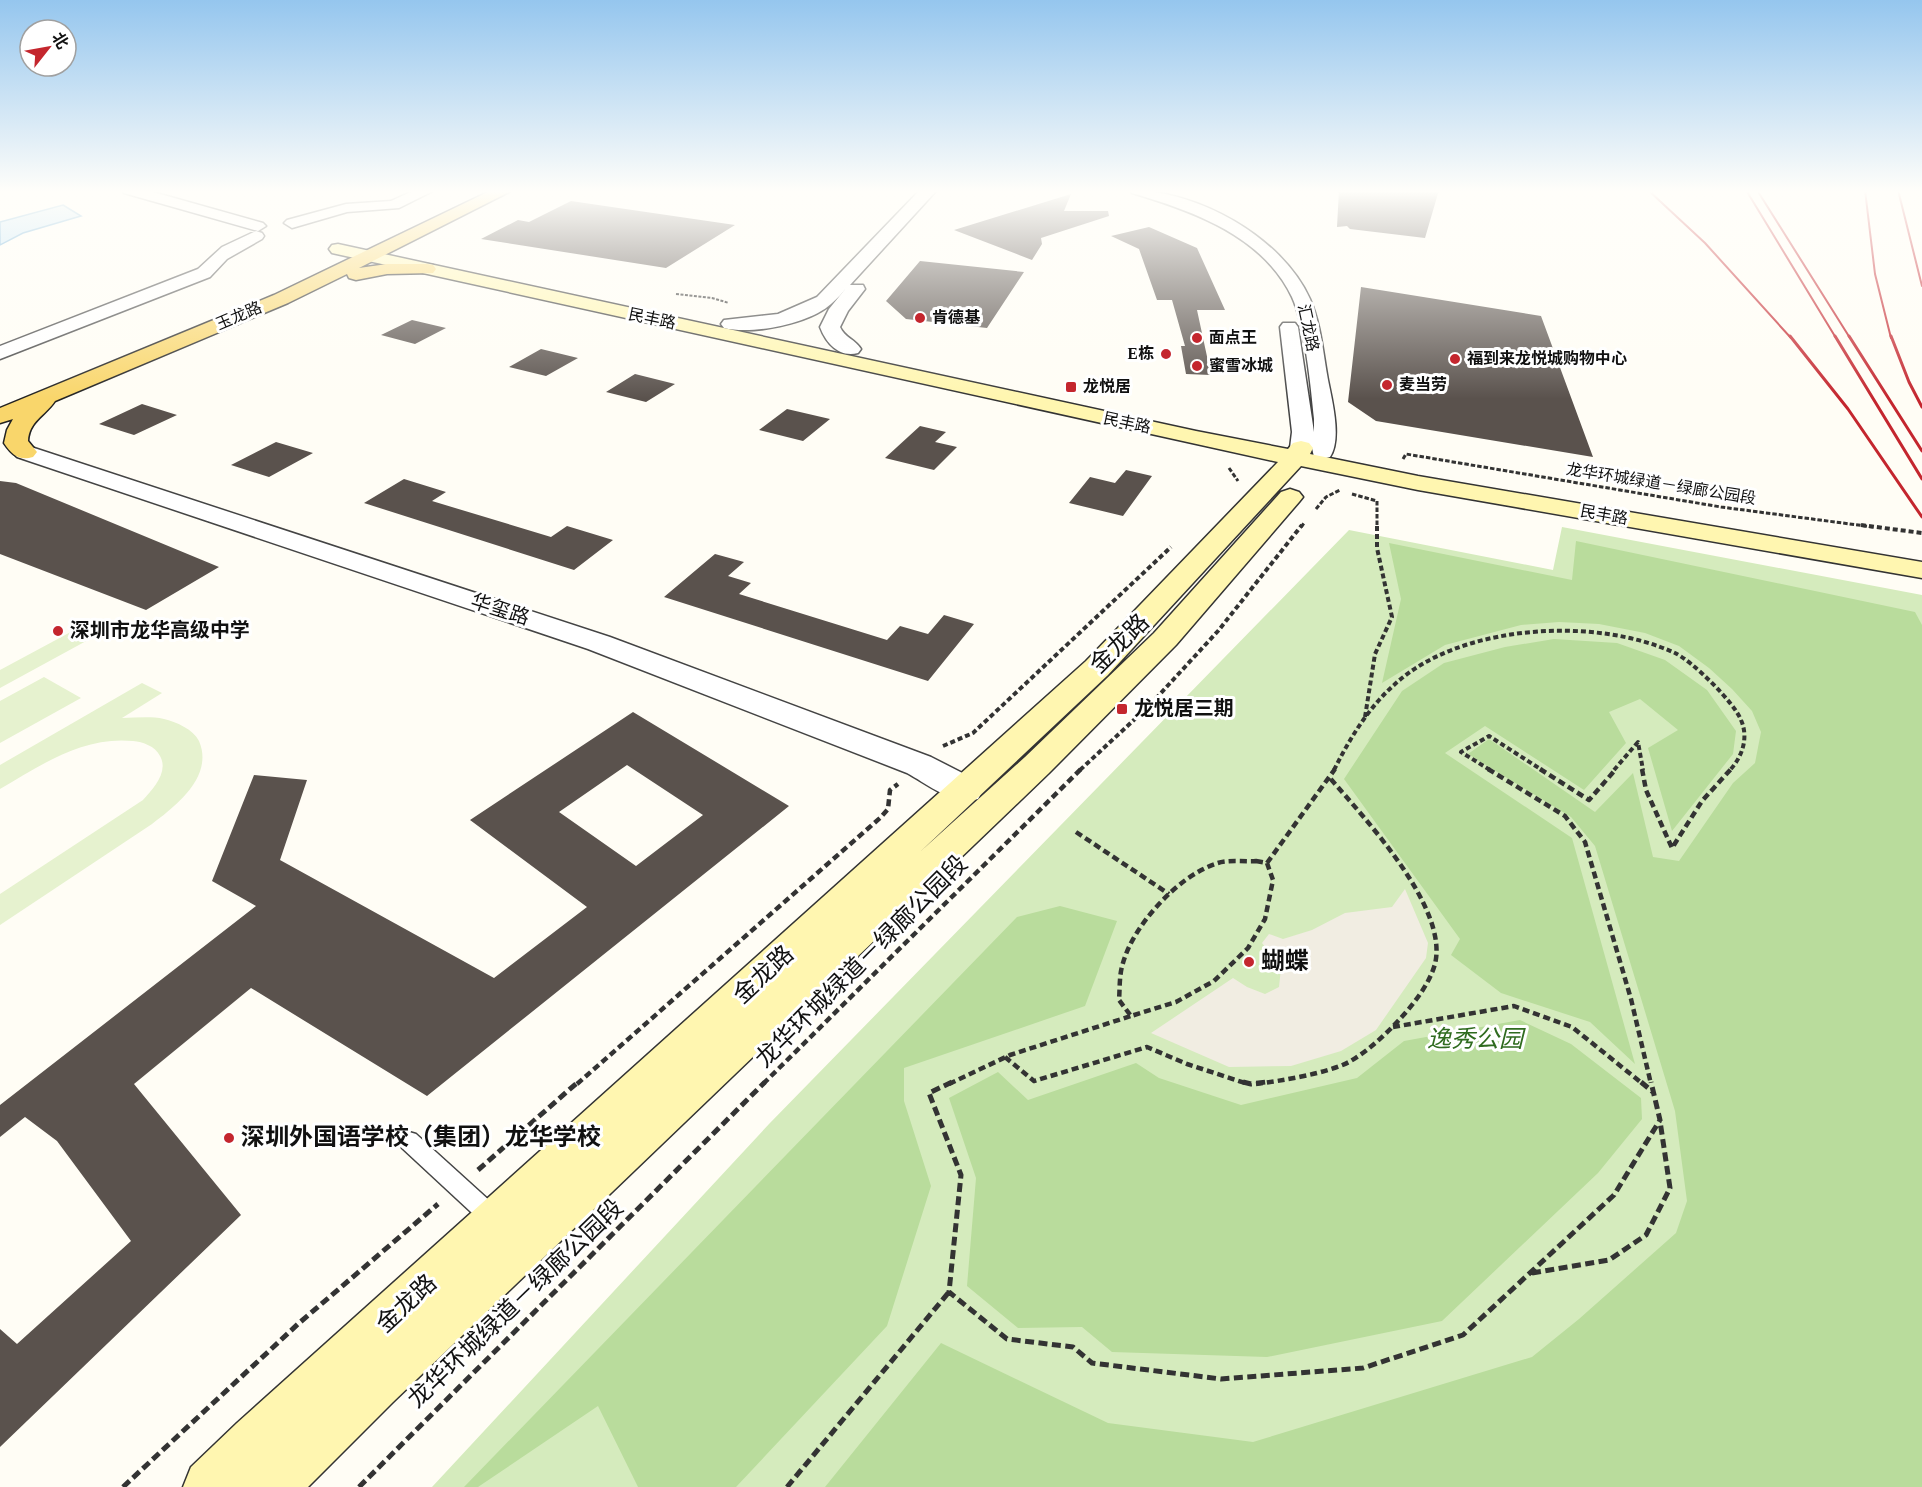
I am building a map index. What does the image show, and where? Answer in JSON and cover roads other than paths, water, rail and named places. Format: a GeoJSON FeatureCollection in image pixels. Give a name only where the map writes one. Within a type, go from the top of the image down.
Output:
{"type":"FeatureCollection","features":[{"type":"Feature","properties":{"kind":"main road","name":"玉龙路"},"geometry":{"type":"LineString","coordinates":[[0,416],[294,292],[365,259]]}},
{"type":"Feature","properties":{"kind":"main road"},"geometry":{"type":"LineString","coordinates":[[294,292],[364,272],[402,268],[429,259]]}},
{"type":"Feature","properties":{"kind":"main road","name":"民丰路"},"geometry":{"type":"LineString","coordinates":[[439,259],[1315,462],[1430,485],[1922,570]]}},
{"type":"Feature","properties":{"kind":"main road","name":"民丰路"},"geometry":{"type":"LineString","coordinates":[[440,259],[732,314],[851,349],[1315,462],[1419,472],[1922,556]]}},
{"type":"Feature","properties":{"kind":"main road"},"geometry":{"type":"LineString","coordinates":[[13,452],[18,428],[25,417],[52,395]]}},
{"type":"Feature","properties":{"kind":"main road","name":"金龙路"},"geometry":{"type":"LineString","coordinates":[[211,1487],[256,1442],[966,790],[1315,462]]}},
{"type":"Feature","properties":{"kind":"main road","name":"金龙路"},"geometry":{"type":"LineString","coordinates":[[268,1487],[374,1383],[1037,765],[1165,639],[1281,508],[1315,462]]}},
{"type":"Feature","properties":{"kind":"street"},"geometry":{"type":"LineString","coordinates":[[0,353],[204,273],[215,259]]}},
{"type":"Feature","properties":{"kind":"street"},"geometry":{"type":"LineString","coordinates":[[732,314],[748,324],[782,319],[814,308],[825,301],[864,259]]}},
{"type":"Feature","properties":{"kind":"street"},"geometry":{"type":"LineString","coordinates":[[851,349],[842,345],[831,334],[833,319],[883,259]]}},
{"type":"Feature","properties":{"kind":"street","name":"汇龙路"},"geometry":{"type":"LineString","coordinates":[[1259,259],[1269,272],[1285,308],[1303,432],[1315,462]]}},
{"type":"Feature","properties":{"kind":"street","name":"汇龙路"},"geometry":{"type":"LineString","coordinates":[[1275,259],[1294,283],[1307,313],[1325,419],[1315,462]]}},
{"type":"Feature","properties":{"kind":"street","name":"华玺路"},"geometry":{"type":"LineString","coordinates":[[13,452],[599,643],[919,765],[966,790]]}},
{"type":"Feature","properties":{"kind":"lane"},"geometry":{"type":"LineString","coordinates":[[409,1141],[497,1221]]}},
{"type":"Feature","properties":{"kind":"railway"},"geometry":{"type":"LineString","coordinates":[[1720,259],[1791,338]]}},
{"type":"Feature","properties":{"kind":"railway"},"geometry":{"type":"LineString","coordinates":[[1788,259],[1836,338]]}},
{"type":"Feature","properties":{"kind":"railway"},"geometry":{"type":"LineString","coordinates":[[1801,259],[1850,338]]}},
{"type":"Feature","properties":{"kind":"railway"},"geometry":{"type":"LineString","coordinates":[[1873,259],[1891,338]]}},
{"type":"Feature","properties":{"kind":"railway"},"geometry":{"type":"LineString","coordinates":[[1915,259],[1922,286]]}},
{"type":"Feature","properties":{"kind":"railway"},"geometry":{"type":"LineString","coordinates":[[1790,336],[1848,409],[1922,517]]}},
{"type":"Feature","properties":{"kind":"railway"},"geometry":{"type":"LineString","coordinates":[[1835,336],[1922,479]]}},
{"type":"Feature","properties":{"kind":"railway"},"geometry":{"type":"LineString","coordinates":[[1849,336],[1922,451]]}},
{"type":"Feature","properties":{"kind":"railway"},"geometry":{"type":"LineString","coordinates":[[1891,336],[1909,382],[1922,407]]}},
{"type":"Feature","properties":{"kind":"place","name":"肯德基"},"geometry":{"type":"Point","coordinates":[920,318]}},
{"type":"Feature","properties":{"kind":"place","name":"面点王"},"geometry":{"type":"Point","coordinates":[1197,338]}},
{"type":"Feature","properties":{"kind":"place","name":"E栋"},"geometry":{"type":"Point","coordinates":[1166,354]}},
{"type":"Feature","properties":{"kind":"place","name":"福到来龙悦城购物中心"},"geometry":{"type":"Point","coordinates":[1455,359]}},
{"type":"Feature","properties":{"kind":"place","name":"蜜雪冰城"},"geometry":{"type":"Point","coordinates":[1197,366]}},
{"type":"Feature","properties":{"kind":"place","name":"麦当劳"},"geometry":{"type":"Point","coordinates":[1387,385]}},
{"type":"Feature","properties":{"kind":"place","name":"龙悦居"},"geometry":{"type":"Point","coordinates":[1071,387]}},
{"type":"Feature","properties":{"kind":"place","name":"深圳市龙华高级中学"},"geometry":{"type":"Point","coordinates":[58,631]}},
{"type":"Feature","properties":{"kind":"place","name":"龙悦居三期"},"geometry":{"type":"Point","coordinates":[1122,709]}},
{"type":"Feature","properties":{"kind":"place","name":"蝴蝶"},"geometry":{"type":"Point","coordinates":[1249,962]}},
{"type":"Feature","properties":{"kind":"place","name":"深圳外国语学校（集团）龙华学校"},"geometry":{"type":"Point","coordinates":[229,1138]}},
{"type":"Feature","properties":{"kind":"park label","name":"逸秀公园"},"geometry":{"type":"Point","coordinates":[1475,1040]}}]}
